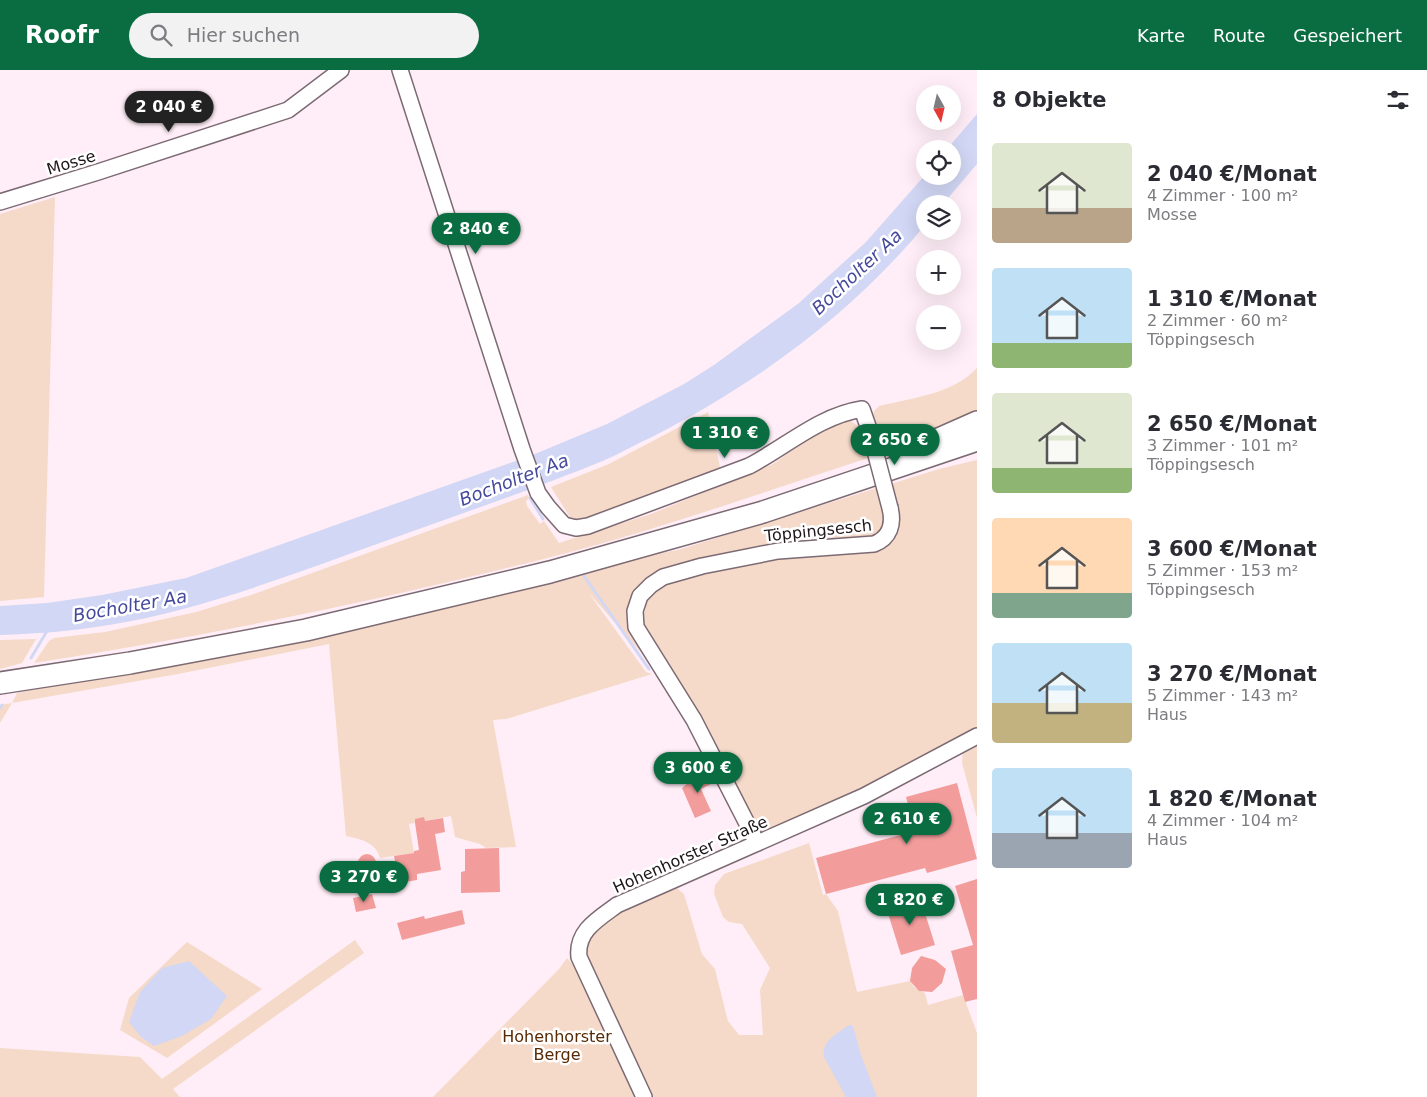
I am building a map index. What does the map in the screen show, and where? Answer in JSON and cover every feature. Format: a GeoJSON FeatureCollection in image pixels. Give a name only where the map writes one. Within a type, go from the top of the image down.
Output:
{"type":"FeatureCollection","features":[{"type":"Feature","properties":{"kind":"highway"},"geometry":{"type":"LineString","coordinates":[[856,472],[952,434],[977,422]]}},
{"type":"Feature","properties":{"kind":"highway"},"geometry":{"type":"LineString","coordinates":[[0,674],[124,655],[314,620],[547,564],[856,472],[977,432]]}},
{"type":"Feature","properties":{"kind":"highway"},"geometry":{"type":"LineString","coordinates":[[0,682],[130,663],[296,632],[550,572],[763,512],[977,440]]}},
{"type":"Feature","properties":{"kind":"highway"},"geometry":{"type":"LineString","coordinates":[[893,468],[977,453]]}},
{"type":"Feature","properties":{"kind":"street","name":"Mosse"},"geometry":{"type":"LineString","coordinates":[[0,202],[288,110],[341,70]]}},
{"type":"Feature","properties":{"kind":"street","name":"Töppingsesch"},"geometry":{"type":"LineString","coordinates":[[400,70],[522,449],[538,493],[548,508],[564,525],[576,528],[588,526],[749,466],[769,456],[814,426],[848,411],[862,409],[890,508],[892,522],[886,537],[874,544],[778,551],[718,562],[664,577],[651,585],[640,596],[635,611],[636,627],[694,720],[757,843]]}},
{"type":"Feature","properties":{"kind":"street","name":"Hohenhorster Straße"},"geometry":{"type":"LineString","coordinates":[[644,1097],[579,957],[579,940],[600,918],[617,905],[864,796],[977,736]]}},
{"type":"Feature","properties":{"kind":"green space"},"geometry":{"type":"Polygon","coordinates":[[[55,197],[44,597],[0,601],[0,214],[55,197]]]}},
{"type":"Feature","properties":{"kind":"green space"},"geometry":{"type":"Polygon","coordinates":[[[977,368],[977,417],[930,438],[883,455],[872,419],[874,411],[879,406],[931,394],[944,389],[967,377],[977,368]]]}},
{"type":"Feature","properties":{"kind":"green space"},"geometry":{"type":"Polygon","coordinates":[[[708,412],[721,472],[581,521],[571,519],[551,487],[609,464],[708,412]]]}},
{"type":"Feature","properties":{"kind":"green space"},"geometry":{"type":"Polygon","coordinates":[[[851,421],[861,428],[868,458],[640,532],[563,554],[366,601],[233,628],[34,663],[49,641],[54,638],[105,632],[196,612],[254,594],[528,495],[527,506],[540,524],[544,521],[559,543],[651,514],[773,464],[830,424],[851,421]]]}},
{"type":"Feature","properties":{"kind":"green space"},"geometry":{"type":"Polygon","coordinates":[[[977,460],[977,730],[880,782],[759,836],[642,623],[648,597],[659,586],[675,579],[749,561],[883,547],[891,484],[939,469],[977,460]]]}},
{"type":"Feature","properties":{"kind":"green space"},"geometry":{"type":"Polygon","coordinates":[[[877,488],[887,519],[883,533],[871,541],[739,553],[672,566],[653,574],[637,591],[629,614],[653,666],[588,592],[646,672],[652,674],[506,719],[493,720],[516,847],[486,848],[480,844],[455,837],[451,816],[409,824],[414,853],[380,858],[375,848],[367,842],[346,836],[329,644],[178,674],[12,703],[17,693],[127,671],[623,559],[678,550],[877,488]]]}},
{"type":"Feature","properties":{"kind":"green space"},"geometry":{"type":"Polygon","coordinates":[[[36,639],[22,663],[0,669],[0,640],[36,639]]]}},
{"type":"Feature","properties":{"kind":"green space"},"geometry":{"type":"Polygon","coordinates":[[[12,703],[0,723],[0,705],[12,703]]]}},
{"type":"Feature","properties":{"kind":"green space"},"geometry":{"type":"Polygon","coordinates":[[[977,740],[977,818],[962,763],[963,747],[977,740]]]}},
{"type":"Feature","properties":{"kind":"green space"},"geometry":{"type":"Polygon","coordinates":[[[809,843],[823,895],[826,894],[838,911],[857,992],[910,981],[914,987],[925,993],[928,1005],[963,995],[977,1033],[977,1097],[650,1097],[584,966],[586,940],[606,917],[673,885],[684,894],[702,954],[715,969],[728,1021],[739,1035],[763,1035],[760,990],[770,968],[742,924],[729,922],[723,917],[714,894],[715,885],[724,874],[809,843]]]}},
{"type":"Feature","properties":{"kind":"green space"},"geometry":{"type":"Polygon","coordinates":[[[355,940],[364,953],[173,1089],[180,1097],[0,1097],[0,1048],[140,1057],[162,1079],[355,940]]]}},
{"type":"Feature","properties":{"kind":"green space"},"geometry":{"type":"Polygon","coordinates":[[[187,942],[262,989],[167,1058],[120,1030],[129,998],[187,942]]]}},
{"type":"Feature","properties":{"kind":"green space","name":"Hohenhorster Berge"},"geometry":{"type":"Polygon","coordinates":[[[567,958],[582,975],[641,1097],[433,1097],[559,969],[567,958]]]}},
{"type":"Feature","properties":{"kind":"water"},"geometry":{"type":"Polygon","coordinates":[[[977,114],[977,164],[961,183],[961,140],[955,140],[977,114]]]}},
{"type":"Feature","properties":{"kind":"water","name":"Bocholter Aa"},"geometry":{"type":"Polygon","coordinates":[[[916,185],[959,185],[951,195],[916,195],[916,235],[866,288],[799,345],[764,371],[690,417],[605,460],[552,481],[252,588],[216,599],[145,618],[109,625],[54,632],[0,635],[0,606],[47,603],[102,595],[186,578],[530,456],[607,424],[684,384],[714,365],[799,303],[866,242],[916,185]]]}},
{"type":"Feature","properties":{"kind":"water"},"geometry":{"type":"Polygon","coordinates":[[[189,961],[227,996],[211,1019],[182,1036],[154,1046],[141,1037],[129,1022],[140,992],[162,968],[189,961]]]}},
{"type":"Feature","properties":{"kind":"water"},"geometry":{"type":"Polygon","coordinates":[[[849,1025],[853,1026],[861,1055],[877,1097],[846,1097],[824,1057],[825,1046],[828,1042],[835,1034],[849,1025]]]}},
{"type":"Feature","properties":{"kind":"building"},"geometry":{"type":"Polygon","coordinates":[[[704,769],[711,784],[701,789],[711,811],[695,818],[682,788],[693,779],[691,775],[704,769]]]}},
{"type":"Feature","properties":{"kind":"building"},"geometry":{"type":"Polygon","coordinates":[[[957,783],[977,859],[927,873],[925,868],[826,894],[816,858],[915,831],[906,797],[957,783]]]}},
{"type":"Feature","properties":{"kind":"building"},"geometry":{"type":"Polygon","coordinates":[[[424,817],[425,821],[443,818],[445,832],[435,834],[441,870],[417,874],[417,880],[399,883],[394,856],[414,853],[414,851],[419,850],[415,819],[424,817]]]}},
{"type":"Feature","properties":{"kind":"building"},"geometry":{"type":"Polygon","coordinates":[[[499,848],[500,892],[461,893],[461,872],[465,871],[465,849],[499,848]]]}},
{"type":"Feature","properties":{"kind":"building"},"geometry":{"type":"Polygon","coordinates":[[[367,854],[373,857],[376,863],[373,869],[367,872],[361,869],[358,863],[361,857],[367,854]]]}},
{"type":"Feature","properties":{"kind":"building"},"geometry":{"type":"Polygon","coordinates":[[[977,879],[977,999],[965,1002],[951,951],[973,945],[955,886],[977,879]]]}},
{"type":"Feature","properties":{"kind":"building"},"geometry":{"type":"Polygon","coordinates":[[[372,894],[376,908],[356,912],[353,898],[372,894]]]}},
{"type":"Feature","properties":{"kind":"building"},"geometry":{"type":"Polygon","coordinates":[[[920,897],[935,945],[901,955],[886,907],[920,897]]]}},
{"type":"Feature","properties":{"kind":"building"},"geometry":{"type":"Polygon","coordinates":[[[462,910],[465,924],[402,940],[397,923],[424,916],[425,919],[462,910]]]}},
{"type":"Feature","properties":{"kind":"building"},"geometry":{"type":"Polygon","coordinates":[[[921,956],[935,960],[946,969],[942,983],[932,992],[919,991],[910,981],[912,968],[921,956]]]}},
{"type":"Feature","properties":{"kind":"waterway"},"geometry":{"type":"LineString","coordinates":[[530,498],[543,519]]}},
{"type":"Feature","properties":{"kind":"waterway"},"geometry":{"type":"LineString","coordinates":[[584,576],[649,669]]}},
{"type":"Feature","properties":{"kind":"waterway"},"geometry":{"type":"LineString","coordinates":[[31,658],[47,631]]}}]}
